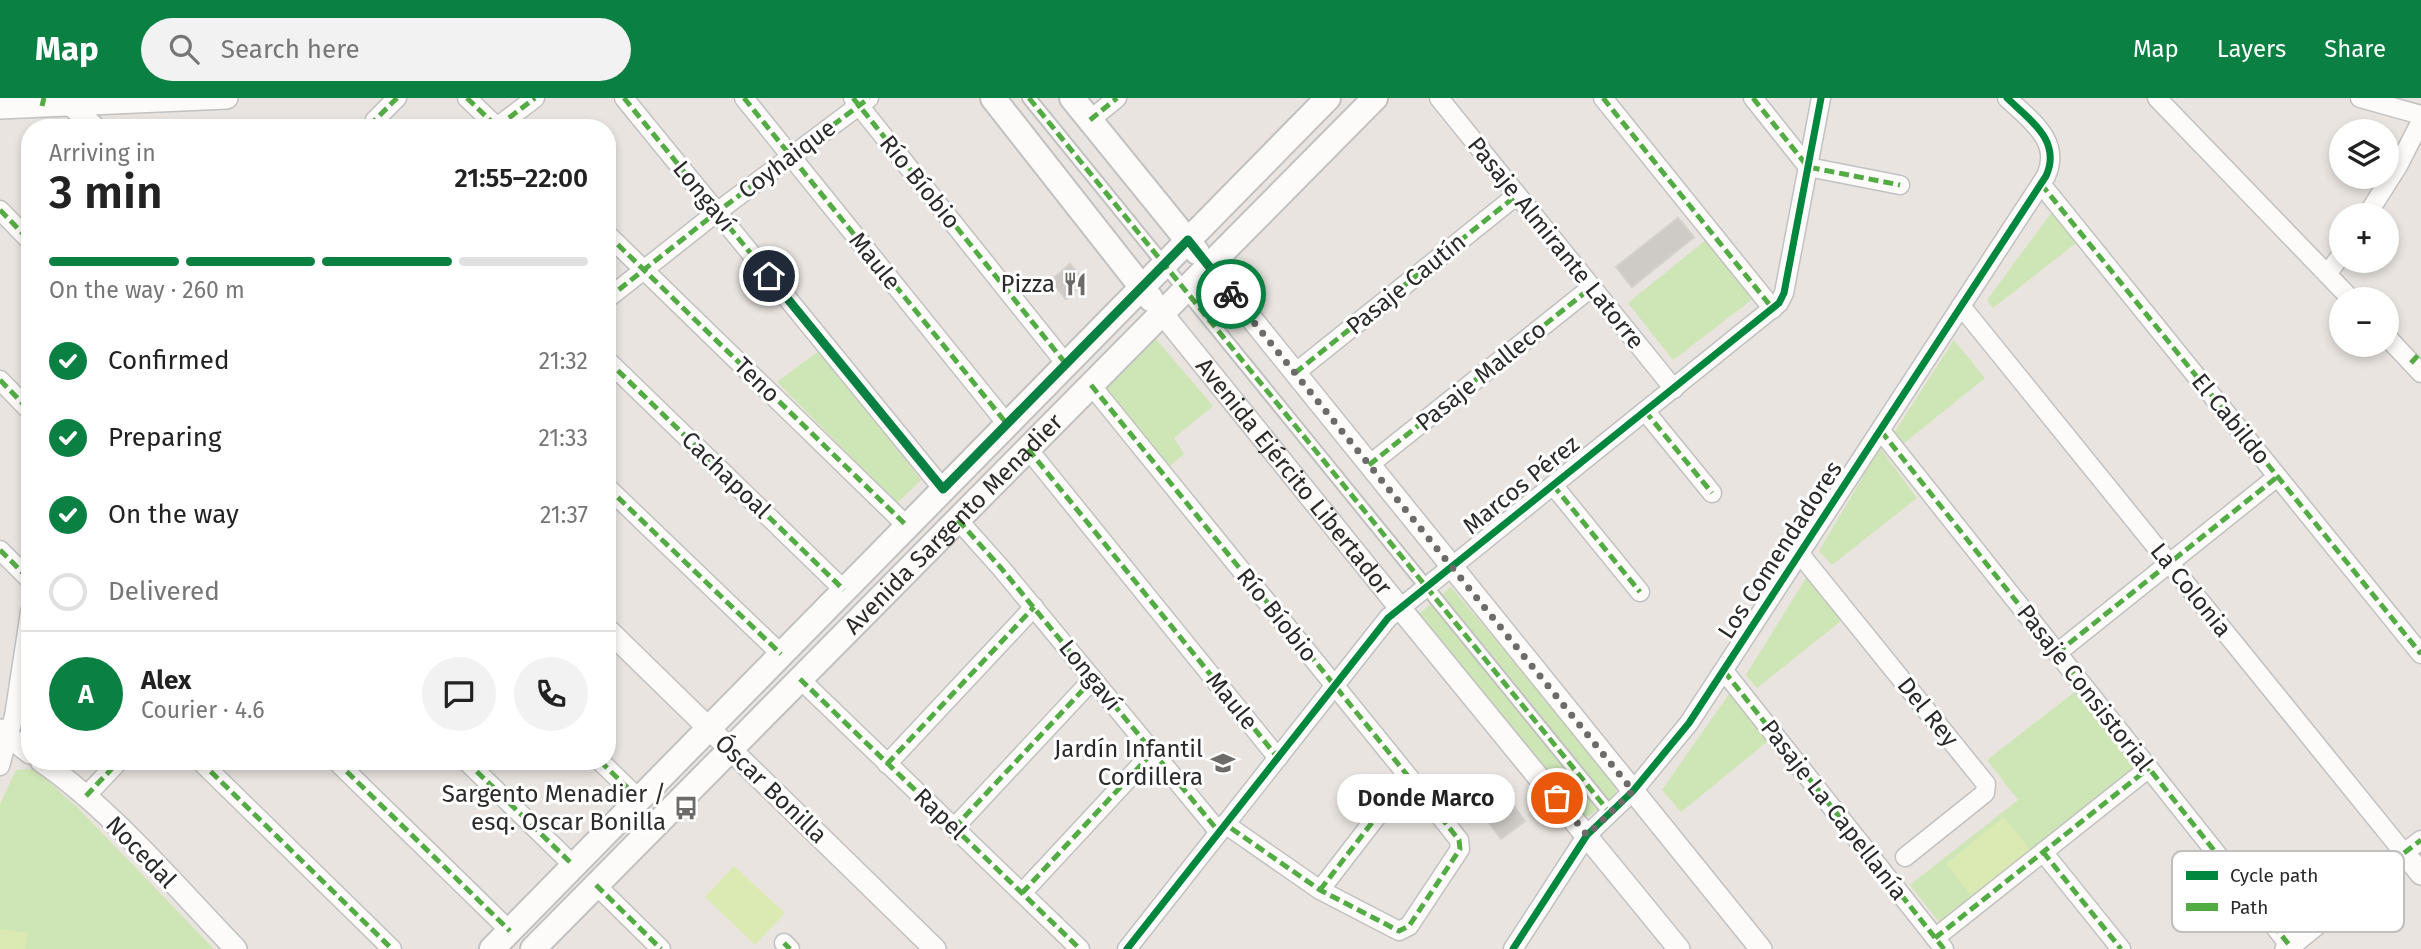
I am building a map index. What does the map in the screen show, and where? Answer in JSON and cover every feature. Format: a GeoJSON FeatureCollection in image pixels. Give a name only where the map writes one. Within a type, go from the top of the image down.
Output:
{"type":"FeatureCollection","features":[{"type":"Feature","properties":{"kind":"main road","name":"Avenida Ejército Libertador"},"geometry":{"type":"LineString","coordinates":[[993,98],[1162,313]]}},
{"type":"Feature","properties":{"kind":"main road"},"geometry":{"type":"LineString","coordinates":[[1072,98],[1209,266]]}},
{"type":"Feature","properties":{"kind":"main road","name":"Avenida Sargento Menadier"},"geometry":{"type":"LineString","coordinates":[[492,949],[1328,98]]}},
{"type":"Feature","properties":{"kind":"main road","name":"Avenida Sargento Menadier"},"geometry":{"type":"LineString","coordinates":[[533,949],[1375,98]]}},
{"type":"Feature","properties":{"kind":"street"},"geometry":{"type":"LineString","coordinates":[[0,108],[43,102],[71,105],[227,98]]}},
{"type":"Feature","properties":{"kind":"street"},"geometry":{"type":"LineString","coordinates":[[376,119],[397,98]]}},
{"type":"Feature","properties":{"kind":"street"},"geometry":{"type":"LineString","coordinates":[[467,98],[489,119]]}},
{"type":"Feature","properties":{"kind":"street"},"geometry":{"type":"LineString","coordinates":[[507,119],[535,98]]}},
{"type":"Feature","properties":{"kind":"street","name":"Longaví"},"geometry":{"type":"LineString","coordinates":[[624,98],[943,489]]}},
{"type":"Feature","properties":{"kind":"street","name":"Maule"},"geometry":{"type":"LineString","coordinates":[[744,98],[1007,424]]}},
{"type":"Feature","properties":{"kind":"street"},"geometry":{"type":"LineString","coordinates":[[1029,98],[1610,813]]}},
{"type":"Feature","properties":{"kind":"street"},"geometry":{"type":"LineString","coordinates":[[1090,120],[1117,98]]}},
{"type":"Feature","properties":{"kind":"street","name":"Pasaje Almirante Latorre"},"geometry":{"type":"LineString","coordinates":[[1439,98],[1674,388]]}},
{"type":"Feature","properties":{"kind":"street"},"geometry":{"type":"LineString","coordinates":[[1603,98],[1773,309]]}},
{"type":"Feature","properties":{"kind":"street"},"geometry":{"type":"LineString","coordinates":[[1753,98],[1808,167],[1900,185]]}},
{"type":"Feature","properties":{"kind":"street","name":"Marcos Pérez"},"geometry":{"type":"LineString","coordinates":[[1127,949],[1383,624],[1451,566],[1773,309],[1784,293],[1821,98]]}},
{"type":"Feature","properties":{"kind":"street","name":"Los Comendadores"},"geometry":{"type":"LineString","coordinates":[[1513,949],[1587,835],[1633,791],[1683,731],[2041,184],[2049,169],[2051,154],[2046,136],[2007,98]]}},
{"type":"Feature","properties":{"kind":"street"},"geometry":{"type":"LineString","coordinates":[[2157,98],[2339,287]]}},
{"type":"Feature","properties":{"kind":"street"},"geometry":{"type":"LineString","coordinates":[[2360,98],[2421,115]]}},
{"type":"Feature","properties":{"kind":"street","name":"Coyhaique"},"geometry":{"type":"LineString","coordinates":[[616,292],[860,101]]}},
{"type":"Feature","properties":{"kind":"street","name":"Río Bíobio"},"geometry":{"type":"LineString","coordinates":[[860,101],[1066,364]]}},
{"type":"Feature","properties":{"kind":"street"},"geometry":{"type":"LineString","coordinates":[[71,105],[86,119]]}},
{"type":"Feature","properties":{"kind":"street"},"geometry":{"type":"LineString","coordinates":[[2375,203],[2398,166],[2421,121]]}},
{"type":"Feature","properties":{"kind":"street","name":"El Cabildo"},"geometry":{"type":"LineString","coordinates":[[2041,184],[2421,654]]}},
{"type":"Feature","properties":{"kind":"street","name":"Pasaje Cautín"},"geometry":{"type":"LineString","coordinates":[[1295,373],[1517,195]]}},
{"type":"Feature","properties":{"kind":"street"},"geometry":{"type":"LineString","coordinates":[[0,210],[21,232]]}},
{"type":"Feature","properties":{"kind":"street","name":"Teno"},"geometry":{"type":"LineString","coordinates":[[616,243],[906,526]]}},
{"type":"Feature","properties":{"kind":"street"},"geometry":{"type":"LineString","coordinates":[[1209,266],[1761,949]]}},
{"type":"Feature","properties":{"kind":"street","name":"Pasaje Malleco"},"geometry":{"type":"LineString","coordinates":[[1369,465],[1592,287]]}},
{"type":"Feature","properties":{"kind":"street","name":"La Colonia"},"geometry":{"type":"LineString","coordinates":[[1961,306],[2402,851]]}},
{"type":"Feature","properties":{"kind":"street","name":"Avenida Ejército Libertador"},"geometry":{"type":"LineString","coordinates":[[1162,313],[1679,949]]}},
{"type":"Feature","properties":{"kind":"street"},"geometry":{"type":"LineString","coordinates":[[2399,347],[2418,363]]}},
{"type":"Feature","properties":{"kind":"street","name":"Cachapoal"},"geometry":{"type":"LineString","coordinates":[[616,369],[844,590]]}},
{"type":"Feature","properties":{"kind":"street"},"geometry":{"type":"LineString","coordinates":[[0,380],[21,402]]}},
{"type":"Feature","properties":{"kind":"street","name":"Río Bíobio"},"geometry":{"type":"LineString","coordinates":[[1091,385],[1459,840],[1459,852],[1409,926],[1403,930]]}},
{"type":"Feature","properties":{"kind":"street"},"geometry":{"type":"LineString","coordinates":[[1645,411],[1712,493]]}},
{"type":"Feature","properties":{"kind":"street","name":"Pasaje Consistorial"},"geometry":{"type":"LineString","coordinates":[[1881,431],[2213,851]]}},
{"type":"Feature","properties":{"kind":"street","name":"Maule"},"geometry":{"type":"LineString","coordinates":[[1028,449],[1278,758]]}},
{"type":"Feature","properties":{"kind":"street"},"geometry":{"type":"LineString","coordinates":[[2057,653],[2277,477]]}},
{"type":"Feature","properties":{"kind":"street"},"geometry":{"type":"LineString","coordinates":[[1553,485],[1640,593]]}},
{"type":"Feature","properties":{"kind":"street"},"geometry":{"type":"LineString","coordinates":[[616,496],[780,654]]}},
{"type":"Feature","properties":{"kind":"street","name":"Longaví"},"geometry":{"type":"LineString","coordinates":[[958,520],[1034,607],[1153,752],[1222,828],[1320,890],[1395,929],[1403,930]]}},
{"type":"Feature","properties":{"kind":"street"},"geometry":{"type":"LineString","coordinates":[[0,550],[21,571]]}},
{"type":"Feature","properties":{"kind":"street","name":"Del Rey"},"geometry":{"type":"LineString","coordinates":[[1800,554],[1986,784],[1985,793],[1905,858]]}},
{"type":"Feature","properties":{"kind":"street"},"geometry":{"type":"LineString","coordinates":[[887,764],[1034,607]]}},
{"type":"Feature","properties":{"kind":"street","name":"Óscar Bonilla"},"geometry":{"type":"LineString","coordinates":[[616,638],[935,949]]}},
{"type":"Feature","properties":{"kind":"street"},"geometry":{"type":"LineString","coordinates":[[0,766],[21,654]]}},
{"type":"Feature","properties":{"kind":"street","name":"Pasaje La Capellanía"},"geometry":{"type":"LineString","coordinates":[[1724,671],[1940,943]]}},
{"type":"Feature","properties":{"kind":"street","name":"Rapel"},"geometry":{"type":"LineString","coordinates":[[800,679],[1080,949]]}},
{"type":"Feature","properties":{"kind":"street"},"geometry":{"type":"LineString","coordinates":[[954,828],[1093,679]]}},
{"type":"Feature","properties":{"kind":"street"},"geometry":{"type":"LineString","coordinates":[[4,734],[21,746]]}},
{"type":"Feature","properties":{"kind":"street"},"geometry":{"type":"LineString","coordinates":[[1022,893],[1153,752]]}},
{"type":"Feature","properties":{"kind":"street"},"geometry":{"type":"LineString","coordinates":[[1940,943],[2043,852],[2149,768]]}},
{"type":"Feature","properties":{"kind":"street","name":"Nocedal"},"geometry":{"type":"LineString","coordinates":[[53,770],[86,796],[236,949]]}},
{"type":"Feature","properties":{"kind":"street"},"geometry":{"type":"LineString","coordinates":[[86,796],[111,770]]}},
{"type":"Feature","properties":{"kind":"street"},"geometry":{"type":"LineString","coordinates":[[209,770],[393,949]]}},
{"type":"Feature","properties":{"kind":"street"},"geometry":{"type":"LineString","coordinates":[[345,770],[510,931]]}},
{"type":"Feature","properties":{"kind":"street"},"geometry":{"type":"LineString","coordinates":[[475,770],[573,865]]}},
{"type":"Feature","properties":{"kind":"street"},"geometry":{"type":"LineString","coordinates":[[609,770],[639,799]]}},
{"type":"Feature","properties":{"kind":"street"},"geometry":{"type":"LineString","coordinates":[[1320,890],[1408,776]]}},
{"type":"Feature","properties":{"kind":"street"},"geometry":{"type":"LineString","coordinates":[[2404,853],[2421,840]]}},
{"type":"Feature","properties":{"kind":"street"},"geometry":{"type":"LineString","coordinates":[[2043,852],[2121,949]]}},
{"type":"Feature","properties":{"kind":"street","name":"La Colonia"},"geometry":{"type":"LineString","coordinates":[[2404,853],[2421,874]]}},
{"type":"Feature","properties":{"kind":"street"},"geometry":{"type":"LineString","coordinates":[[596,885],[661,949]]}},
{"type":"Feature","properties":{"kind":"street","name":"Pasaje Consistorial"},"geometry":{"type":"LineString","coordinates":[[2276,932],[2288,948]]}},
{"type":"Feature","properties":{"kind":"street"},"geometry":{"type":"LineString","coordinates":[[2288,948],[2308,932]]}},
{"type":"Feature","properties":{"kind":"green space"},"geometry":{"type":"Polygon","coordinates":[[[2052,212],[2076,243],[1993,308],[1987,300],[2052,212]]]}},
{"type":"Feature","properties":{"kind":"green space"},"geometry":{"type":"Polygon","coordinates":[[[1707,239],[1754,298],[1673,360],[1628,303],[1707,239]]]}},
{"type":"Feature","properties":{"kind":"green space"},"geometry":{"type":"Polygon","coordinates":[[[1156,339],[1213,406],[1174,438],[1184,454],[1169,467],[1103,386],[1156,339]]]}},
{"type":"Feature","properties":{"kind":"green space"},"geometry":{"type":"Polygon","coordinates":[[[1954,340],[1985,378],[1903,444],[1894,433],[1954,340]]]}},
{"type":"Feature","properties":{"kind":"green space"},"geometry":{"type":"Polygon","coordinates":[[[820,350],[921,480],[897,503],[777,382],[820,350]]]}},
{"type":"Feature","properties":{"kind":"green space"},"geometry":{"type":"Polygon","coordinates":[[[1880,448],[1917,498],[1832,565],[1819,551],[1880,448]]]}},
{"type":"Feature","properties":{"kind":"green space"},"geometry":{"type":"Polygon","coordinates":[[[1806,578],[1841,621],[1757,688],[1746,675],[1806,578]]]}},
{"type":"Feature","properties":{"kind":"green space"},"geometry":{"type":"Polygon","coordinates":[[[1451,587],[1618,786],[1615,795],[1588,817],[1579,813],[1419,614],[1451,587]]]}},
{"type":"Feature","properties":{"kind":"green space"},"geometry":{"type":"Polygon","coordinates":[[[2076,691],[2140,772],[1943,927],[1910,885],[2018,800],[1987,760],[2076,691]]]}},
{"type":"Feature","properties":{"kind":"green space"},"geometry":{"type":"Polygon","coordinates":[[[1729,694],[1768,741],[1681,812],[1662,790],[1729,694]]]}},
{"type":"Feature","properties":{"kind":"green space"},"geometry":{"type":"Polygon","coordinates":[[[16,770],[36,770],[78,808],[214,949],[0,949],[0,804],[16,770]]]}},
{"type":"Feature","properties":{"kind":"green space"},"geometry":{"type":"Polygon","coordinates":[[[2004,817],[2032,852],[1974,899],[1946,864],[2004,817]]]}},
{"type":"Feature","properties":{"kind":"green space"},"geometry":{"type":"Polygon","coordinates":[[[734,866],[785,913],[755,945],[705,897],[734,866]]]}},
{"type":"Feature","properties":{"kind":"green space"},"geometry":{"type":"Polygon","coordinates":[[[0,929],[28,933],[25,949],[0,949],[0,929]]]}},
{"type":"Feature","properties":{"kind":"building"},"geometry":{"type":"Polygon","coordinates":[[[1678,218],[1694,237],[1632,287],[1616,267],[1678,218]]]}},
{"type":"Feature","properties":{"kind":"building"},"geometry":{"type":"Polygon","coordinates":[[[1070,264],[1085,282],[1066,299],[1050,281],[1070,264]]]}},
{"type":"Feature","properties":{"kind":"building"},"geometry":{"type":"Polygon","coordinates":[[[1508,798],[1525,821],[1501,839],[1484,816],[1508,798]]]}},
{"type":"Feature","properties":{"kind":"marked path"},"geometry":{"type":"LineString","coordinates":[[42,106],[44,98]]}},
{"type":"Feature","properties":{"kind":"marked path"},"geometry":{"type":"LineString","coordinates":[[376,119],[397,98]]}},
{"type":"Feature","properties":{"kind":"marked path"},"geometry":{"type":"LineString","coordinates":[[467,98],[489,119]]}},
{"type":"Feature","properties":{"kind":"marked path"},"geometry":{"type":"LineString","coordinates":[[507,119],[535,98]]}},
{"type":"Feature","properties":{"kind":"marked path"},"geometry":{"type":"LineString","coordinates":[[624,98],[943,489]]}},
{"type":"Feature","properties":{"kind":"marked path"},"geometry":{"type":"LineString","coordinates":[[744,98],[1007,424]]}},
{"type":"Feature","properties":{"kind":"marked path"},"geometry":{"type":"LineString","coordinates":[[853,98],[1066,364]]}},
{"type":"Feature","properties":{"kind":"marked path"},"geometry":{"type":"LineString","coordinates":[[616,292],[869,98]]}},
{"type":"Feature","properties":{"kind":"marked path"},"geometry":{"type":"LineString","coordinates":[[1029,98],[1610,813]]}},
{"type":"Feature","properties":{"kind":"marked path"},"geometry":{"type":"LineString","coordinates":[[1090,120],[1117,98]]}},
{"type":"Feature","properties":{"kind":"marked path"},"geometry":{"type":"LineString","coordinates":[[1603,98],[1773,309]]}},
{"type":"Feature","properties":{"kind":"marked path"},"geometry":{"type":"LineString","coordinates":[[1753,98],[1808,167],[1900,185]]}},
{"type":"Feature","properties":{"kind":"marked path"},"geometry":{"type":"LineString","coordinates":[[2041,184],[2421,654]]}},
{"type":"Feature","properties":{"kind":"marked path"},"geometry":{"type":"LineString","coordinates":[[1295,373],[1517,195]]}},
{"type":"Feature","properties":{"kind":"marked path"},"geometry":{"type":"LineString","coordinates":[[0,210],[21,232]]}},
{"type":"Feature","properties":{"kind":"marked path"},"geometry":{"type":"LineString","coordinates":[[616,243],[907,526]]}},
{"type":"Feature","properties":{"kind":"marked path"},"geometry":{"type":"LineString","coordinates":[[1369,465],[1592,287]]}},
{"type":"Feature","properties":{"kind":"marked path"},"geometry":{"type":"LineString","coordinates":[[2411,363],[2421,352]]}},
{"type":"Feature","properties":{"kind":"marked path"},"geometry":{"type":"LineString","coordinates":[[616,369],[844,590]]}},
{"type":"Feature","properties":{"kind":"marked path"},"geometry":{"type":"LineString","coordinates":[[0,380],[21,402]]}},
{"type":"Feature","properties":{"kind":"marked path"},"geometry":{"type":"LineString","coordinates":[[1091,385],[1459,840],[1460,849],[1409,926],[1399,931],[1320,890],[1225,824]]}},
{"type":"Feature","properties":{"kind":"marked path"},"geometry":{"type":"LineString","coordinates":[[1645,411],[1712,493]]}},
{"type":"Feature","properties":{"kind":"marked path"},"geometry":{"type":"LineString","coordinates":[[1881,431],[2215,851]]}},
{"type":"Feature","properties":{"kind":"marked path"},"geometry":{"type":"LineString","coordinates":[[1028,449],[1278,758]]}},
{"type":"Feature","properties":{"kind":"marked path"},"geometry":{"type":"LineString","coordinates":[[2057,653],[2277,477]]}},
{"type":"Feature","properties":{"kind":"marked path"},"geometry":{"type":"LineString","coordinates":[[1553,485],[1640,592]]}},
{"type":"Feature","properties":{"kind":"marked path"},"geometry":{"type":"LineString","coordinates":[[616,496],[781,654]]}},
{"type":"Feature","properties":{"kind":"marked path"},"geometry":{"type":"LineString","coordinates":[[958,520],[1001,568],[1219,832]]}},
{"type":"Feature","properties":{"kind":"marked path"},"geometry":{"type":"LineString","coordinates":[[0,550],[21,571]]}},
{"type":"Feature","properties":{"kind":"marked path"},"geometry":{"type":"LineString","coordinates":[[887,764],[1034,607]]}},
{"type":"Feature","properties":{"kind":"marked path"},"geometry":{"type":"LineString","coordinates":[[1724,671],[1944,949]]}},
{"type":"Feature","properties":{"kind":"marked path"},"geometry":{"type":"LineString","coordinates":[[800,679],[1080,949]]}},
{"type":"Feature","properties":{"kind":"marked path"},"geometry":{"type":"LineString","coordinates":[[954,828],[1093,679]]}},
{"type":"Feature","properties":{"kind":"marked path"},"geometry":{"type":"LineString","coordinates":[[1022,893],[1153,752]]}},
{"type":"Feature","properties":{"kind":"marked path"},"geometry":{"type":"LineString","coordinates":[[1935,938],[2149,768]]}},
{"type":"Feature","properties":{"kind":"marked path"},"geometry":{"type":"LineString","coordinates":[[86,796],[111,770]]}},
{"type":"Feature","properties":{"kind":"marked path"},"geometry":{"type":"LineString","coordinates":[[209,770],[392,949]]}},
{"type":"Feature","properties":{"kind":"marked path"},"geometry":{"type":"LineString","coordinates":[[345,770],[510,931]]}},
{"type":"Feature","properties":{"kind":"marked path"},"geometry":{"type":"LineString","coordinates":[[475,770],[573,865]]}},
{"type":"Feature","properties":{"kind":"marked path"},"geometry":{"type":"LineString","coordinates":[[609,770],[639,799]]}},
{"type":"Feature","properties":{"kind":"marked path"},"geometry":{"type":"LineString","coordinates":[[1320,890],[1408,776]]}},
{"type":"Feature","properties":{"kind":"marked path"},"geometry":{"type":"LineString","coordinates":[[2404,853],[2421,840]]}},
{"type":"Feature","properties":{"kind":"marked path"},"geometry":{"type":"LineString","coordinates":[[2043,852],[2121,949]]}},
{"type":"Feature","properties":{"kind":"marked path"},"geometry":{"type":"LineString","coordinates":[[596,885],[661,949]]}},
{"type":"Feature","properties":{"kind":"marked path"},"geometry":{"type":"LineString","coordinates":[[2279,932],[2290,946]]}},
{"type":"Feature","properties":{"kind":"marked path"},"geometry":{"type":"LineString","coordinates":[[784,943],[790,949]]}},
{"type":"Feature","properties":{"kind":"cycle path"},"geometry":{"type":"LineString","coordinates":[[1127,949],[1388,618],[1779,303],[1784,293],[1821,98]]}},
{"type":"Feature","properties":{"kind":"cycle path"},"geometry":{"type":"LineString","coordinates":[[1513,949],[1587,835],[1633,791],[1689,723],[2046,176],[2050,164],[2047,142],[2034,123],[2007,98]]}},
{"type":"Feature","properties":{"kind":"way so far"},"geometry":{"type":"LineString","coordinates":[[1231,294],[1633,791],[1587,835],[1557,798]]}},
{"type":"Feature","properties":{"kind":"place","name":"Pizza"},"geometry":{"type":"Point","coordinates":[1075,284]}},
{"type":"Feature","properties":{"kind":"place","name":"Jardín Infantil Cordillera"},"geometry":{"type":"Point","coordinates":[1223,763]}},
{"type":"Feature","properties":{"kind":"place","name":"Donde Marco"},"geometry":{"type":"Point","coordinates":[1557,798]}},
{"type":"Feature","properties":{"kind":"place","name":"Sargento Menadier / esq. Oscar Bonilla"},"geometry":{"type":"Point","coordinates":[686,808]}},
{"type":"Feature","properties":{"kind":"route"},"geometry":{"type":"LineString","coordinates":[[769,276],[943,489],[1188,240],[1231,294]]}}]}
